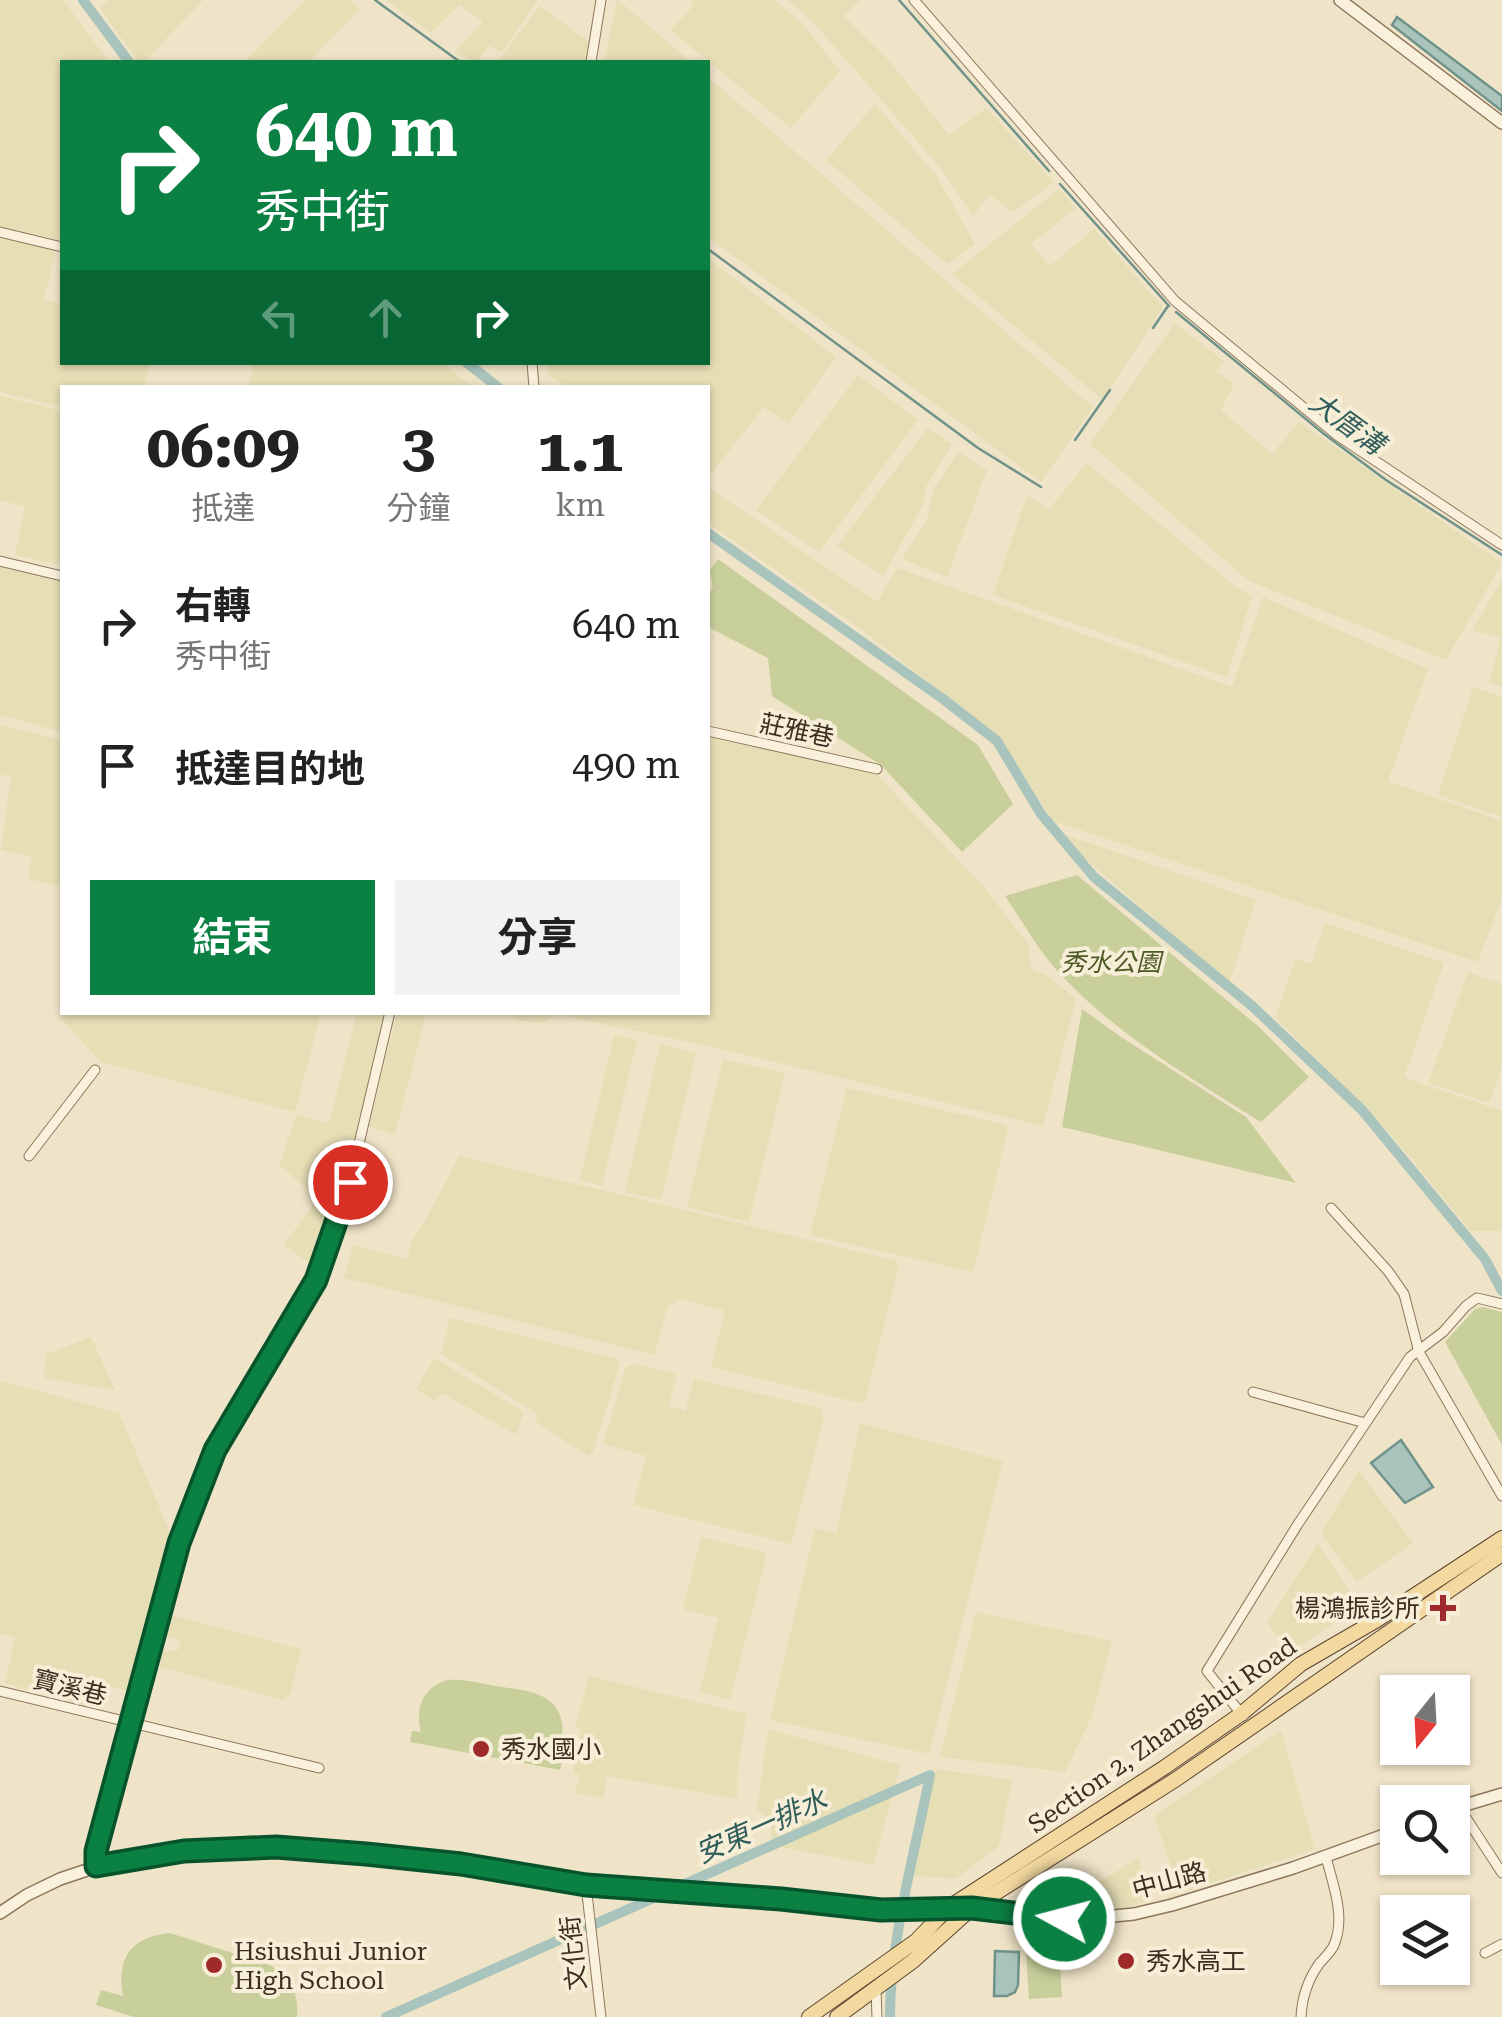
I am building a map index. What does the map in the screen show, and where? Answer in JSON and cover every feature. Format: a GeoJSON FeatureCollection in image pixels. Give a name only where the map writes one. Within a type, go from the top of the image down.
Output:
{"type":"FeatureCollection","features":[{"type":"Feature","properties":{"kind":"main road","name":"Section 2, Zhangshui Road"},"geometry":{"type":"LineString","coordinates":[[810,2017],[916,1941],[949,1907],[1165,1767],[1240,1714],[1301,1664],[1377,1620],[1502,1538]]}},
{"type":"Feature","properties":{"kind":"main road","name":"Section 2, Zhangshui Road"},"geometry":{"type":"LineString","coordinates":[[837,2017],[913,1961],[972,1908],[1175,1780],[1502,1554]]}},
{"type":"Feature","properties":{"kind":"main road"},"geometry":{"type":"LineString","coordinates":[[1165,1767],[1175,1780]]}},
{"type":"Feature","properties":{"kind":"street"},"geometry":{"type":"LineString","coordinates":[[591,60],[601,0]]}},
{"type":"Feature","properties":{"kind":"street"},"geometry":{"type":"LineString","coordinates":[[914,0],[1174,301],[1338,436],[1502,544]]}},
{"type":"Feature","properties":{"kind":"street"},"geometry":{"type":"LineString","coordinates":[[1340,0],[1502,122]]}},
{"type":"Feature","properties":{"kind":"street"},"geometry":{"type":"LineString","coordinates":[[0,232],[60,247]]}},
{"type":"Feature","properties":{"kind":"street"},"geometry":{"type":"LineString","coordinates":[[0,561],[60,576]]}},
{"type":"Feature","properties":{"kind":"street","name":"莊雅巷"},"geometry":{"type":"LineString","coordinates":[[710,731],[878,768]]}},
{"type":"Feature","properties":{"kind":"street"},"geometry":{"type":"LineString","coordinates":[[96,1866],[96,1851],[179,1543],[215,1450],[316,1280],[350,1182],[389,1015]]}},
{"type":"Feature","properties":{"kind":"street"},"geometry":{"type":"LineString","coordinates":[[29,1156],[95,1070]]}},
{"type":"Feature","properties":{"kind":"street"},"geometry":{"type":"LineString","coordinates":[[1331,1208],[1404,1294],[1419,1352],[1502,1496]]}},
{"type":"Feature","properties":{"kind":"street"},"geometry":{"type":"LineString","coordinates":[[1252,1726],[1207,1671],[1298,1524],[1410,1356],[1477,1298],[1502,1295]]}},
{"type":"Feature","properties":{"kind":"street"},"geometry":{"type":"LineString","coordinates":[[1477,1298],[1502,1304]]}},
{"type":"Feature","properties":{"kind":"street"},"geometry":{"type":"LineString","coordinates":[[1253,1392],[1365,1423]]}},
{"type":"Feature","properties":{"kind":"street","name":"寶溪巷"},"geometry":{"type":"LineString","coordinates":[[0,1691],[319,1768]]}},
{"type":"Feature","properties":{"kind":"street"},"geometry":{"type":"LineString","coordinates":[[1470,1804],[1502,1794]]}},
{"type":"Feature","properties":{"kind":"street"},"geometry":{"type":"LineString","coordinates":[[1470,1828],[1502,1873]]}},
{"type":"Feature","properties":{"kind":"street","name":"中山路"},"geometry":{"type":"LineString","coordinates":[[0,1913],[27,1895],[96,1866],[184,1851],[276,1847],[461,1864],[586,1885],[881,1910],[972,1908],[1064,1919],[1134,1914],[1189,1900],[1380,1837]]}},
{"type":"Feature","properties":{"kind":"street"},"geometry":{"type":"LineString","coordinates":[[1301,2017],[1308,1983],[1333,1946],[1339,1926],[1338,1904],[1326,1857]]}},
{"type":"Feature","properties":{"kind":"street","name":"文化街"},"geometry":{"type":"LineString","coordinates":[[586,1885],[600,2017]]}},
{"type":"Feature","properties":{"kind":"street"},"geometry":{"type":"LineString","coordinates":[[1485,1952],[1502,1944]]}},
{"type":"Feature","properties":{"kind":"street"},"geometry":{"type":"LineString","coordinates":[[877,2017],[878,1986]]}},
{"type":"Feature","properties":{"kind":"shaded area"},"geometry":{"type":"Polygon","coordinates":[[[0,0],[63,0],[108,60],[60,60],[60,241],[0,226],[0,0]]]}},
{"type":"Feature","properties":{"kind":"shaded area"},"geometry":{"type":"Polygon","coordinates":[[[108,0],[203,0],[146,60],[138,60],[100,9],[108,0]]]}},
{"type":"Feature","properties":{"kind":"shaded area"},"geometry":{"type":"Polygon","coordinates":[[[306,0],[349,0],[360,9],[311,60],[246,60],[306,0]]]}},
{"type":"Feature","properties":{"kind":"shaded area"},"geometry":{"type":"Polygon","coordinates":[[[386,0],[538,0],[501,53],[490,45],[478,60],[455,52],[483,21],[459,5],[431,33],[386,0]]]}},
{"type":"Feature","properties":{"kind":"shaded area"},"geometry":{"type":"Polygon","coordinates":[[[618,0],[689,60],[604,60],[618,0]]]}},
{"type":"Feature","properties":{"kind":"shaded area"},"geometry":{"type":"Polygon","coordinates":[[[690,0],[774,0],[803,24],[840,71],[791,128],[670,30],[694,5],[690,0]]]}},
{"type":"Feature","properties":{"kind":"shaded area"},"geometry":{"type":"Polygon","coordinates":[[[788,0],[860,0],[843,16],[885,56],[949,135],[986,108],[1054,182],[1013,212],[990,195],[973,215],[938,165],[812,21],[788,0]]]}},
{"type":"Feature","properties":{"kind":"shaded area"},"geometry":{"type":"Polygon","coordinates":[[[540,6],[598,48],[595,60],[499,60],[540,6]]]}},
{"type":"Feature","properties":{"kind":"shaded area"},"geometry":{"type":"Polygon","coordinates":[[[710,79],[1093,407],[1041,482],[710,238],[710,79]]]}},
{"type":"Feature","properties":{"kind":"shaded area"},"geometry":{"type":"Polygon","coordinates":[[[875,104],[936,175],[975,244],[947,264],[826,160],[875,104]]]}},
{"type":"Feature","properties":{"kind":"shaded area"},"geometry":{"type":"Polygon","coordinates":[[[1059,189],[1076,208],[1031,244],[1050,266],[1094,229],[1163,307],[1103,400],[952,274],[1059,189]]]}},
{"type":"Feature","properties":{"kind":"shaded area"},"geometry":{"type":"Polygon","coordinates":[[[0,235],[56,249],[44,300],[60,304],[60,365],[150,365],[144,385],[60,385],[60,407],[0,392],[0,235]]]}},
{"type":"Feature","properties":{"kind":"shaded area"},"geometry":{"type":"Polygon","coordinates":[[[710,260],[836,357],[788,424],[764,407],[710,475],[710,385],[565,385],[548,375],[547,365],[710,365],[710,260]]]}},
{"type":"Feature","properties":{"kind":"shaded area"},"geometry":{"type":"Polygon","coordinates":[[[1175,323],[1224,361],[1216,371],[1234,384],[1221,410],[1272,454],[1299,422],[1502,563],[1446,660],[1249,581],[1090,444],[1175,323]]]}},
{"type":"Feature","properties":{"kind":"shaded area"},"geometry":{"type":"Polygon","coordinates":[[[254,365],[444,365],[472,385],[248,385],[254,365]]]}},
{"type":"Feature","properties":{"kind":"shaded area"},"geometry":{"type":"Polygon","coordinates":[[[858,375],[918,420],[819,552],[756,510],[858,375]]]}},
{"type":"Feature","properties":{"kind":"shaded area"},"geometry":{"type":"Polygon","coordinates":[[[0,396],[60,411],[60,565],[15,555],[25,507],[0,500],[0,396]]]}},
{"type":"Feature","properties":{"kind":"shaded area"},"geometry":{"type":"Polygon","coordinates":[[[928,428],[952,444],[926,487],[923,505],[883,576],[837,546],[928,428]]]}},
{"type":"Feature","properties":{"kind":"shaded area"},"geometry":{"type":"Polygon","coordinates":[[[958,452],[987,470],[947,577],[902,559],[927,520],[933,491],[958,452]]]}},
{"type":"Feature","properties":{"kind":"shaded area"},"geometry":{"type":"Polygon","coordinates":[[[1087,463],[1237,588],[1252,596],[1227,677],[993,595],[1027,495],[1049,509],[1087,463]]]}},
{"type":"Feature","properties":{"kind":"shaded area"},"geometry":{"type":"Polygon","coordinates":[[[710,488],[877,602],[897,568],[1232,687],[1263,597],[1428,669],[1388,781],[1502,821],[1502,898],[1478,962],[1053,821],[1000,738],[862,630],[710,524],[710,488]]]}},
{"type":"Feature","properties":{"kind":"shaded area"},"geometry":{"type":"Polygon","coordinates":[[[0,562],[60,577],[60,731],[0,715],[0,562]]]}},
{"type":"Feature","properties":{"kind":"shaded area"},"geometry":{"type":"Polygon","coordinates":[[[1502,579],[1502,687],[1489,683],[1501,637],[1472,631],[1502,579]]]}},
{"type":"Feature","properties":{"kind":"shaded area"},"geometry":{"type":"Polygon","coordinates":[[[1473,687],[1502,697],[1502,817],[1438,795],[1473,687]]]}},
{"type":"Feature","properties":{"kind":"shaded area"},"geometry":{"type":"Polygon","coordinates":[[[0,725],[60,740],[60,887],[28,879],[32,857],[1,850],[11,777],[0,774],[0,725]]]}},
{"type":"Feature","properties":{"kind":"shaded area"},"geometry":{"type":"Polygon","coordinates":[[[710,733],[876,774],[983,886],[1029,945],[1031,969],[1048,976],[1076,999],[1043,1126],[560,1015],[710,1015],[710,733]]]}},
{"type":"Feature","properties":{"kind":"shaded area"},"geometry":{"type":"Polygon","coordinates":[[[1066,835],[1256,900],[1229,984],[1065,841],[1066,835]]]}},
{"type":"Feature","properties":{"kind":"shaded area"},"geometry":{"type":"Polygon","coordinates":[[[1325,923],[1444,963],[1405,1075],[1502,1111],[1502,1231],[1471,1231],[1386,1129],[1275,1017],[1296,959],[1311,964],[1325,923]]]}},
{"type":"Feature","properties":{"kind":"shaded area"},"geometry":{"type":"Polygon","coordinates":[[[1468,972],[1502,984],[1502,1067],[1489,1103],[1428,1083],[1468,972]]]}},
{"type":"Feature","properties":{"kind":"shaded area"},"geometry":{"type":"Polygon","coordinates":[[[60,1012],[320,1015],[295,1112],[101,1062],[59,1017],[60,1012]]]}},
{"type":"Feature","properties":{"kind":"shaded area"},"geometry":{"type":"Polygon","coordinates":[[[356,1015],[390,1015],[323,1273],[284,1245],[318,1198],[279,1165],[296,1115],[329,1123],[356,1015]]]}},
{"type":"Feature","properties":{"kind":"shaded area"},"geometry":{"type":"Polygon","coordinates":[[[397,1015],[425,1015],[395,1135],[369,1126],[397,1015]]]}},
{"type":"Feature","properties":{"kind":"shaded area"},"geometry":{"type":"Polygon","coordinates":[[[510,1015],[554,1015],[544,1022],[520,1021],[510,1015]]]}},
{"type":"Feature","properties":{"kind":"shaded area"},"geometry":{"type":"Polygon","coordinates":[[[614,1035],[637,1040],[602,1186],[580,1180],[614,1035]]]}},
{"type":"Feature","properties":{"kind":"shaded area"},"geometry":{"type":"Polygon","coordinates":[[[660,1044],[696,1053],[661,1200],[625,1192],[660,1044]]]}},
{"type":"Feature","properties":{"kind":"shaded area"},"geometry":{"type":"Polygon","coordinates":[[[723,1059],[785,1073],[749,1222],[687,1207],[723,1059]]]}},
{"type":"Feature","properties":{"kind":"shaded area"},"geometry":{"type":"Polygon","coordinates":[[[847,1088],[1007,1125],[973,1272],[810,1235],[847,1088]]]}},
{"type":"Feature","properties":{"kind":"shaded area"},"geometry":{"type":"Polygon","coordinates":[[[459,1156],[897,1261],[865,1400],[860,1403],[711,1367],[725,1311],[681,1299],[668,1306],[654,1355],[344,1278],[353,1245],[407,1259],[413,1238],[459,1156]]]}},
{"type":"Feature","properties":{"kind":"shaded area"},"geometry":{"type":"Polygon","coordinates":[[[450,1318],[617,1359],[619,1367],[593,1452],[588,1456],[535,1421],[538,1414],[441,1354],[450,1318]]]}},
{"type":"Feature","properties":{"kind":"shaded area"},"geometry":{"type":"Polygon","coordinates":[[[91,1337],[115,1390],[44,1378],[46,1354],[91,1337]]]}},
{"type":"Feature","properties":{"kind":"shaded area"},"geometry":{"type":"Polygon","coordinates":[[[434,1358],[524,1412],[516,1435],[442,1393],[434,1401],[416,1389],[434,1358]]]}},
{"type":"Feature","properties":{"kind":"shaded area"},"geometry":{"type":"Polygon","coordinates":[[[635,1364],[677,1374],[669,1405],[685,1411],[694,1379],[821,1408],[824,1417],[791,1544],[633,1505],[646,1456],[603,1444],[626,1367],[635,1364]]]}},
{"type":"Feature","properties":{"kind":"shaded area"},"geometry":{"type":"Polygon","coordinates":[[[2,1381],[119,1413],[181,1558],[142,1694],[107,1686],[101,1710],[5,1683],[15,1638],[0,1633],[2,1381]]]}},
{"type":"Feature","properties":{"kind":"shaded area"},"geometry":{"type":"Polygon","coordinates":[[[860,1423],[1003,1461],[929,1754],[770,1720],[815,1528],[836,1534],[860,1423]]]}},
{"type":"Feature","properties":{"kind":"shaded area"},"geometry":{"type":"Polygon","coordinates":[[[1359,1471],[1413,1543],[1357,1582],[1321,1533],[1359,1471]]]}},
{"type":"Feature","properties":{"kind":"shaded area"},"geometry":{"type":"Polygon","coordinates":[[[701,1537],[767,1553],[730,1700],[700,1692],[718,1618],[683,1609],[701,1537]]]}},
{"type":"Feature","properties":{"kind":"shaded area"},"geometry":{"type":"Polygon","coordinates":[[[1318,1543],[1359,1606],[1290,1653],[1267,1623],[1318,1543]]]}},
{"type":"Feature","properties":{"kind":"shaded area"},"geometry":{"type":"Polygon","coordinates":[[[976,1612],[1112,1641],[1092,1716],[1065,1772],[940,1757],[976,1612]]]}},
{"type":"Feature","properties":{"kind":"shaded area"},"geometry":{"type":"Polygon","coordinates":[[[170,1615],[301,1649],[290,1694],[283,1700],[160,1667],[162,1651],[177,1651],[181,1641],[164,1636],[170,1615]]]}},
{"type":"Feature","properties":{"kind":"shaded area"},"geometry":{"type":"Polygon","coordinates":[[[589,1676],[747,1714],[737,1799],[607,1776],[603,1798],[574,1793],[580,1775],[573,1773],[581,1730],[575,1727],[589,1676]]]}},
{"type":"Feature","properties":{"kind":"shaded area"},"geometry":{"type":"Polygon","coordinates":[[[768,1729],[900,1765],[874,1865],[771,1845],[771,1820],[757,1810],[768,1729]]]}},
{"type":"Feature","properties":{"kind":"shaded area"},"geometry":{"type":"Polygon","coordinates":[[[1281,1730],[1315,1849],[1180,1893],[1154,1816],[1281,1730]]]}},
{"type":"Feature","properties":{"kind":"shaded area"},"geometry":{"type":"Polygon","coordinates":[[[936,1769],[1012,1780],[999,1846],[955,1879],[914,1876],[936,1769]]]}},
{"type":"Feature","properties":{"kind":"shaded area"},"geometry":{"type":"Polygon","coordinates":[[[1139,1857],[1146,1900],[1131,1907],[1096,1908],[1090,1888],[1139,1857]]]}},
{"type":"Feature","properties":{"kind":"green space"},"geometry":{"type":"Polygon","coordinates":[[[718,559],[978,745],[1013,804],[962,852],[881,765],[772,696],[768,658],[710,628],[710,570],[718,559]]]}},
{"type":"Feature","properties":{"kind":"green space","name":"秀水公園"},"geometry":{"type":"Polygon","coordinates":[[[1077,875],[1259,1027],[1309,1077],[1261,1122],[1157,1056],[1085,998],[1047,958],[1005,896],[1077,875]]]}},
{"type":"Feature","properties":{"kind":"green space"},"geometry":{"type":"Polygon","coordinates":[[[1082,1009],[1246,1117],[1296,1183],[1062,1127],[1082,1009]]]}},
{"type":"Feature","properties":{"kind":"green space"},"geometry":{"type":"Polygon","coordinates":[[[1475,1309],[1502,1312],[1502,1445],[1445,1342],[1475,1309]]]}},
{"type":"Feature","properties":{"kind":"green space"},"geometry":{"type":"Polygon","coordinates":[[[447,1680],[525,1691],[551,1702],[562,1724],[561,1738],[552,1756],[563,1758],[560,1770],[410,1742],[412,1731],[421,1732],[422,1700],[432,1688],[447,1680]]]}},
{"type":"Feature","properties":{"kind":"green space"},"geometry":{"type":"Polygon","coordinates":[[[170,1933],[270,1965],[292,1987],[297,2017],[134,2017],[96,2005],[101,1990],[123,1996],[122,1971],[136,1945],[170,1933]]]}},
{"type":"Feature","properties":{"kind":"green space"},"geometry":{"type":"Polygon","coordinates":[[[1058,1936],[1062,1997],[1029,1999],[1025,1938],[1058,1936]]]}},
{"type":"Feature","properties":{"kind":"water"},"geometry":{"type":"Polygon","coordinates":[[[1397,17],[1502,96],[1502,111],[1392,25],[1397,17]]]}},
{"type":"Feature","properties":{"kind":"water"},"geometry":{"type":"Polygon","coordinates":[[[1401,1440],[1433,1487],[1405,1503],[1371,1463],[1401,1440]]]}},
{"type":"Feature","properties":{"kind":"water"},"geometry":{"type":"Polygon","coordinates":[[[995,1951],[1019,1952],[1018,1985],[1007,1996],[994,1996],[995,1951]]]}},
{"type":"Feature","properties":{"kind":"waterway"},"geometry":{"type":"LineString","coordinates":[[83,0],[128,60]]}},
{"type":"Feature","properties":{"kind":"waterway"},"geometry":{"type":"LineString","coordinates":[[375,0],[457,60]]}},
{"type":"Feature","properties":{"kind":"waterway","name":"大厝溝"},"geometry":{"type":"LineString","coordinates":[[899,0],[1049,171]]}},
{"type":"Feature","properties":{"kind":"waterway","name":"大厝溝"},"geometry":{"type":"LineString","coordinates":[[1060,184],[1169,306]]}},
{"type":"Feature","properties":{"kind":"waterway"},"geometry":{"type":"LineString","coordinates":[[710,250],[978,448],[1041,487]]}},
{"type":"Feature","properties":{"kind":"waterway"},"geometry":{"type":"LineString","coordinates":[[1153,328],[1168,306]]}},
{"type":"Feature","properties":{"kind":"waterway","name":"大厝溝"},"geometry":{"type":"LineString","coordinates":[[1176,312],[1324,434],[1386,480],[1502,555]]}},
{"type":"Feature","properties":{"kind":"waterway"},"geometry":{"type":"LineString","coordinates":[[470,365],[495,385]]}},
{"type":"Feature","properties":{"kind":"waterway"},"geometry":{"type":"LineString","coordinates":[[1075,440],[1110,390]]}},
{"type":"Feature","properties":{"kind":"waterway"},"geometry":{"type":"LineString","coordinates":[[710,534],[997,741],[1041,814],[1094,877],[1251,1005],[1362,1110],[1485,1259],[1502,1291]]}},
{"type":"Feature","properties":{"kind":"waterway","name":"安東一排水"},"geometry":{"type":"LineString","coordinates":[[386,2017],[930,1775],[899,1927],[890,2017]]}},
{"type":"Feature","properties":{"kind":"place","name":"楊鴻振診所"},"geometry":{"type":"Point","coordinates":[1443,1608]}},
{"type":"Feature","properties":{"kind":"place","name":"秀水國小"},"geometry":{"type":"Point","coordinates":[481,1749]}},
{"type":"Feature","properties":{"kind":"place","name":"秀水高工"},"geometry":{"type":"Point","coordinates":[1126,1961]}},
{"type":"Feature","properties":{"kind":"place","name":"Hsiushui Junior High School"},"geometry":{"type":"Point","coordinates":[214,1965]}},
{"type":"Feature","properties":{"kind":"route"},"geometry":{"type":"LineString","coordinates":[[350,1182],[316,1280],[215,1450],[179,1543],[96,1851],[96,1866],[184,1851],[276,1847],[461,1864],[586,1885],[881,1910],[972,1908],[1064,1919]]}}]}
